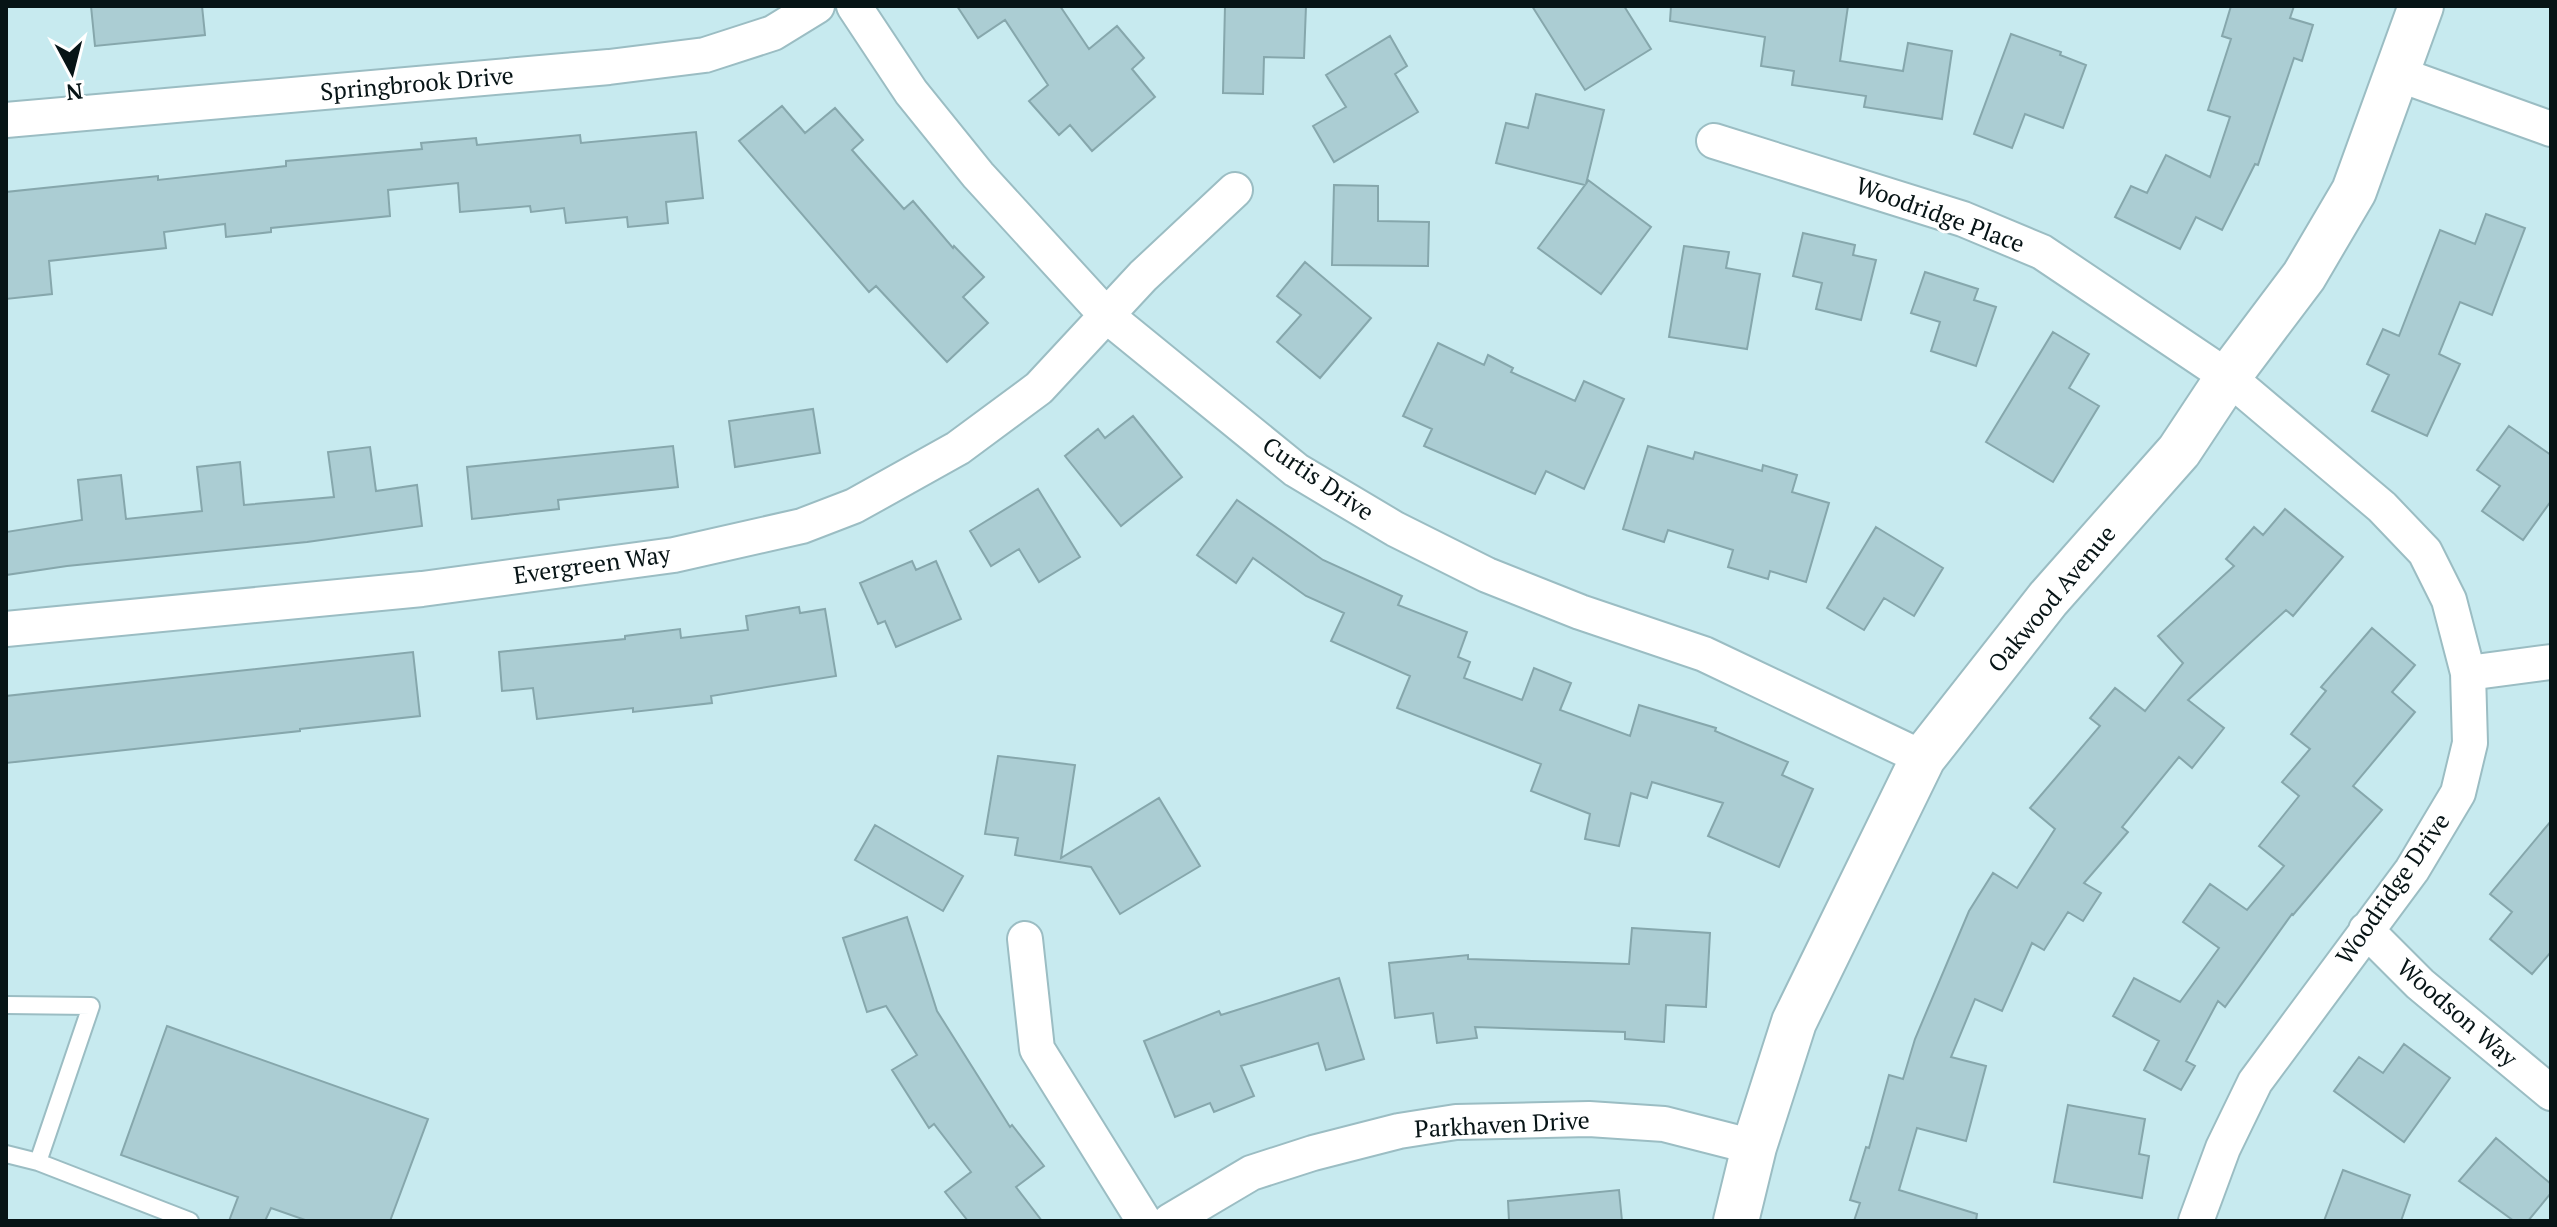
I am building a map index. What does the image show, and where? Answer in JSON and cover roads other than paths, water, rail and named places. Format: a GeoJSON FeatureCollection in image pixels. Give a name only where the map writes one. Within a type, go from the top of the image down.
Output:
{"type":"FeatureCollection","features":[{"type":"Feature","properties":{"kind":"main road","name":"Oakwood Avenue"},"geometry":{"type":"LineString","coordinates":[[1736,1221],[1754,1147],[1794,1022],[1923,758],[2048,599],[2179,451],[2228,377],[2304,276],[2354,191],[2421,6]]}},
{"type":"Feature","properties":{"kind":"street","name":"Springbrook Drive"},"geometry":{"type":"LineString","coordinates":[[6,120],[609,67],[705,55],[773,33],[817,6]]}},
{"type":"Feature","properties":{"kind":"street","name":"Curtis Drive"},"geometry":{"type":"LineString","coordinates":[[854,6],[911,92],[978,175],[1107,316],[1296,470],[1395,529],[1487,575],[1553,602],[1704,654],[1923,758]]}},
{"type":"Feature","properties":{"kind":"street"},"geometry":{"type":"LineString","coordinates":[[2398,74],[2551,129]]}},
{"type":"Feature","properties":{"kind":"street","name":"Woodridge Place"},"geometry":{"type":"LineString","coordinates":[[1714,141],[1963,219],[2042,252],[2228,377]]}},
{"type":"Feature","properties":{"kind":"street","name":"Evergreen Way"},"geometry":{"type":"LineString","coordinates":[[6,629],[422,589],[674,555],[802,526],[854,506],[958,448],[1039,388],[1143,276],[1235,190]]}},
{"type":"Feature","properties":{"kind":"street","name":"Woodridge Drive"},"geometry":{"type":"LineString","coordinates":[[2196,1221],[2223,1148],[2255,1082],[2412,870],[2458,793],[2470,743],[2468,673],[2449,600],[2425,552],[2382,507],[2228,377]]}},
{"type":"Feature","properties":{"kind":"street"},"geometry":{"type":"LineString","coordinates":[[2468,673],[2551,662]]}},
{"type":"Feature","properties":{"kind":"street","name":"Woodson Way"},"geometry":{"type":"LineString","coordinates":[[2366,930],[2420,984],[2551,1093]]}},
{"type":"Feature","properties":{"kind":"street"},"geometry":{"type":"LineString","coordinates":[[1025,939],[1037,1049],[1144,1221]]}},
{"type":"Feature","properties":{"kind":"street","name":"Parkhaven Drive"},"geometry":{"type":"LineString","coordinates":[[1170,1221],[1251,1173],[1399,1131],[1456,1122],[1589,1119],[1664,1124],[1754,1147]]}},
{"type":"Feature","properties":{"kind":"lane"},"geometry":{"type":"LineString","coordinates":[[6,1005],[91,1006],[38,1162]]}},
{"type":"Feature","properties":{"kind":"lane"},"geometry":{"type":"LineString","coordinates":[[6,1154],[38,1162],[190,1221]]}}]}
